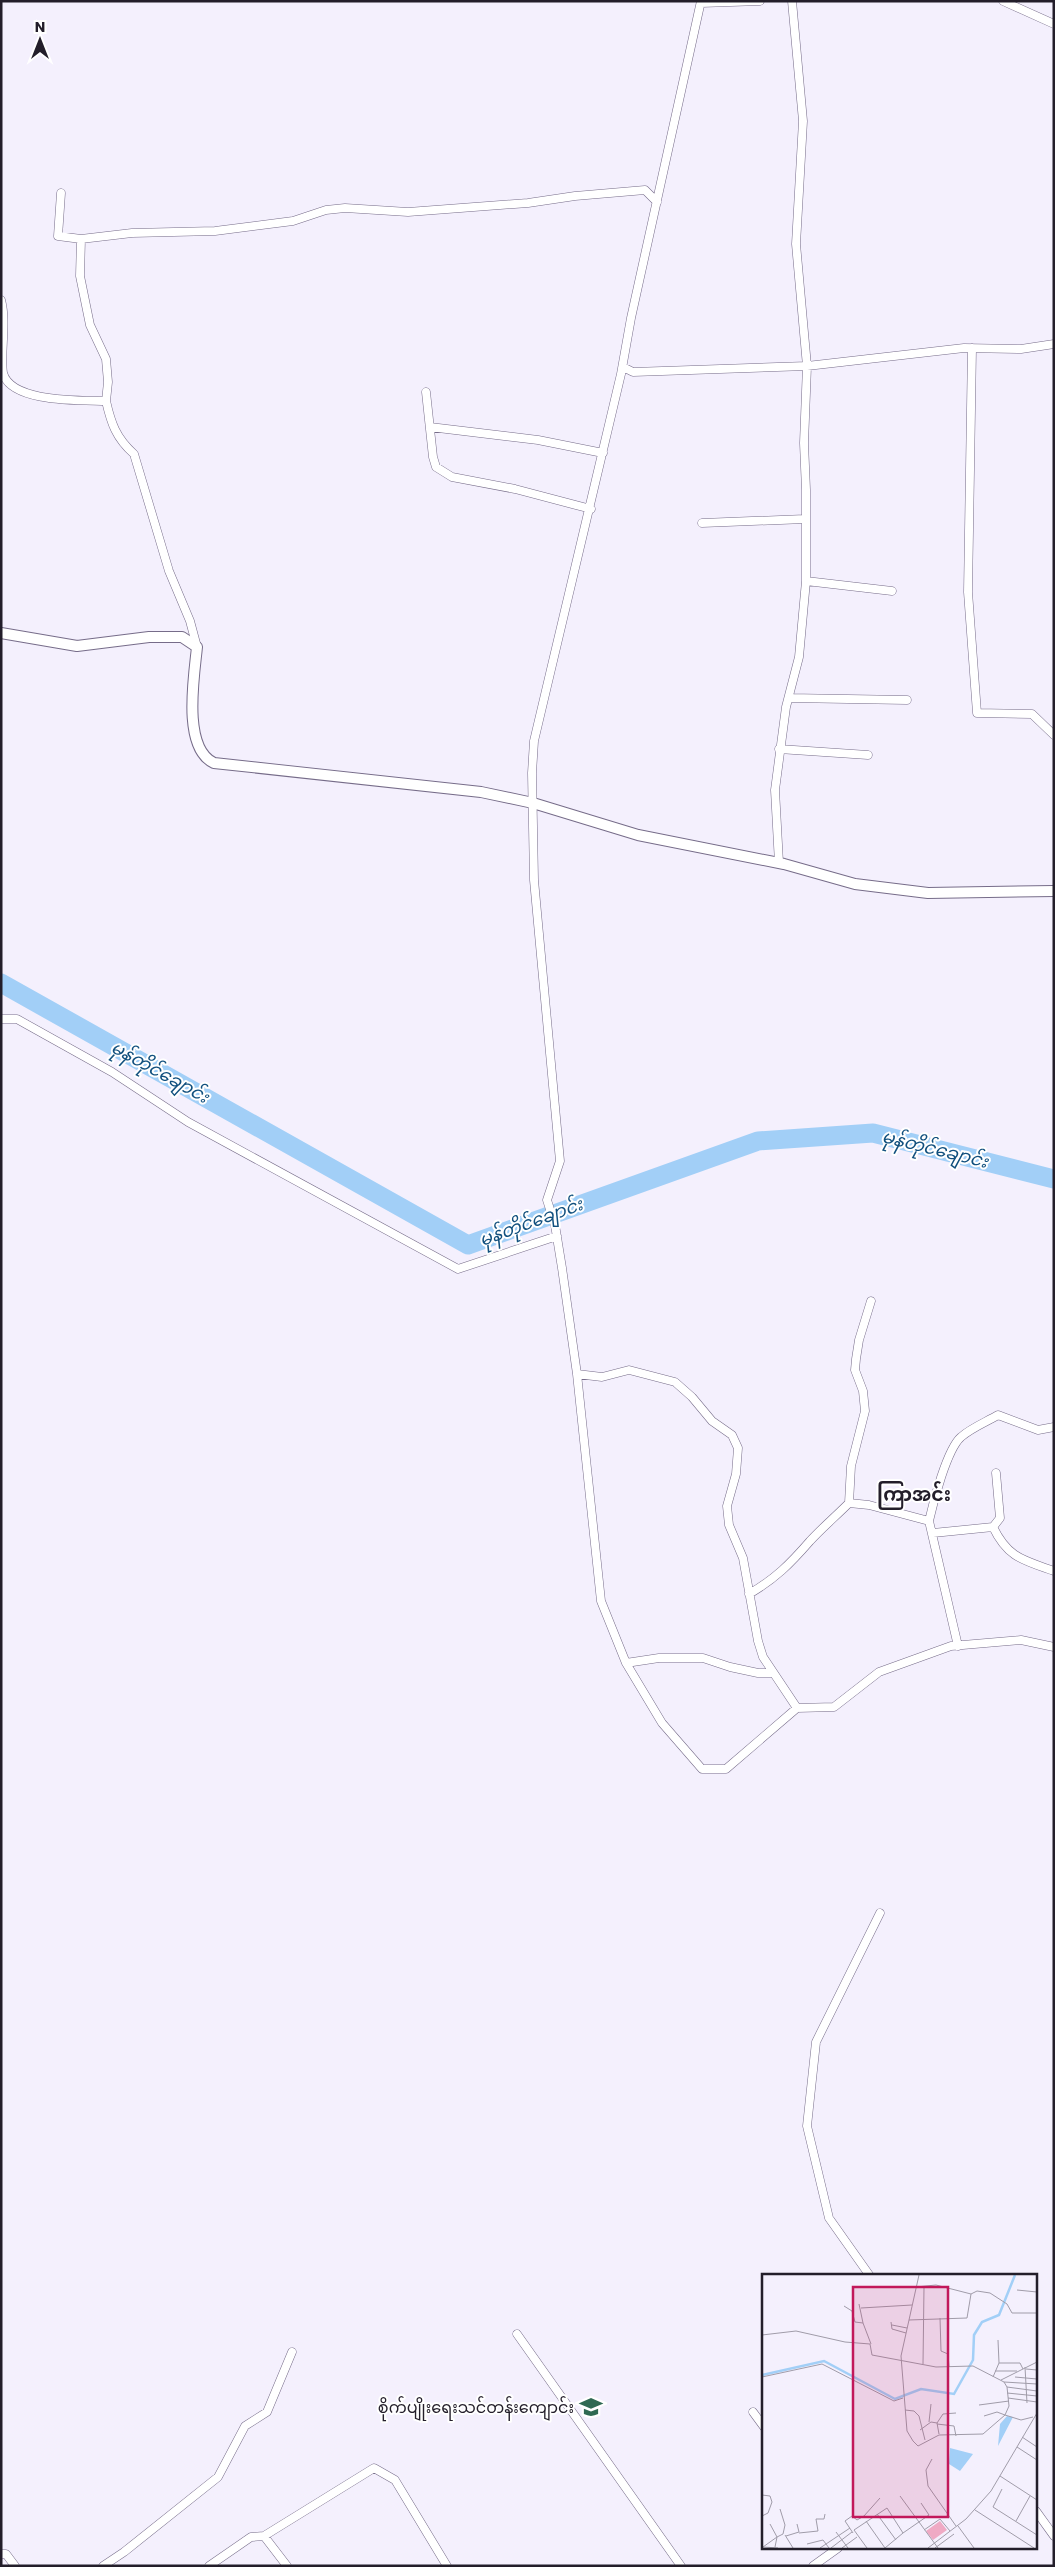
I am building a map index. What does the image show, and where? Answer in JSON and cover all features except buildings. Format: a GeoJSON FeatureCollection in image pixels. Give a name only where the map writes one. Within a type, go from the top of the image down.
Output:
{"type":"FeatureCollection","features":[{"type":"Feature","properties":{"kind":"street"},"geometry":{"type":"LineString","coordinates":[[760,1],[701,2],[623,367],[534,741],[532,773],[534,880],[560,1162],[547,1200],[555,1226],[577,1374],[601,1601],[626,1664],[662,1723],[702,1769],[726,1769],[797,1708],[834,1707],[879,1672],[958,1646],[1020,1640],[1054,1647]]}},
{"type":"Feature","properties":{"kind":"street"},"geometry":{"type":"LineString","coordinates":[[779,863],[775,790],[789,698],[799,657],[806,581],[804,444],[807,366],[796,244],[803,121],[792,1]]}},
{"type":"Feature","properties":{"kind":"street"},"geometry":{"type":"LineString","coordinates":[[1003,1],[1054,24]]}},
{"type":"Feature","properties":{"kind":"street"},"geometry":{"type":"LineString","coordinates":[[60,193],[58,236],[82,239],[132,233],[215,231],[293,221],[326,210],[345,208],[408,212],[456,209],[528,203],[631,190],[645,190],[657,202]]}},
{"type":"Feature","properties":{"kind":"street"},"geometry":{"type":"LineString","coordinates":[[82,239],[80,276],[90,324],[106,359],[108,382],[106,401],[110,423],[120,441],[134,454],[169,571],[190,621],[197,647],[192,708],[197,746],[204,759],[301,773],[482,792],[533,803],[638,835],[779,863],[854,884],[928,893],[1054,891]]}},
{"type":"Feature","properties":{"kind":"street"},"geometry":{"type":"LineString","coordinates":[[1,300],[3,374],[14,388],[53,399],[106,401]]}},
{"type":"Feature","properties":{"kind":"street"},"geometry":{"type":"LineString","coordinates":[[623,367],[633,372],[807,366],[972,348],[1020,349],[1054,344]]}},
{"type":"Feature","properties":{"kind":"street"},"geometry":{"type":"LineString","coordinates":[[972,348],[968,558],[977,713],[1032,714],[1054,735]]}},
{"type":"Feature","properties":{"kind":"street"},"geometry":{"type":"LineString","coordinates":[[426,392],[433,457],[436,466],[452,477],[515,489],[590,509]]}},
{"type":"Feature","properties":{"kind":"street"},"geometry":{"type":"LineString","coordinates":[[430,428],[538,440],[603,453]]}},
{"type":"Feature","properties":{"kind":"street"},"geometry":{"type":"LineString","coordinates":[[702,523],[804,518]]}},
{"type":"Feature","properties":{"kind":"street"},"geometry":{"type":"LineString","coordinates":[[806,581],[892,591]]}},
{"type":"Feature","properties":{"kind":"street"},"geometry":{"type":"LineString","coordinates":[[1,633],[77,646],[149,636],[182,637],[197,647]]}},
{"type":"Feature","properties":{"kind":"street"},"geometry":{"type":"LineString","coordinates":[[789,698],[907,700]]}},
{"type":"Feature","properties":{"kind":"street"},"geometry":{"type":"LineString","coordinates":[[780,749],[868,755]]}},
{"type":"Feature","properties":{"kind":"street"},"geometry":{"type":"LineString","coordinates":[[1,1019],[18,1019],[112,1072],[188,1122],[458,1269],[556,1236]]}},
{"type":"Feature","properties":{"kind":"street"},"geometry":{"type":"LineString","coordinates":[[749,1594],[771,1581],[793,1562],[849,1503],[851,1466],[865,1411],[863,1391],[855,1370],[856,1359],[859,1340],[871,1301]]}},
{"type":"Feature","properties":{"kind":"street"},"geometry":{"type":"LineString","coordinates":[[577,1374],[602,1377],[629,1370],[675,1382],[692,1397],[712,1421],[732,1434],[738,1448],[736,1474],[727,1506],[729,1525],[743,1558],[758,1641],[773,1673],[797,1708]]}},
{"type":"Feature","properties":{"kind":"street"},"geometry":{"type":"LineString","coordinates":[[958,1646],[929,1521],[934,1497],[944,1468],[959,1438],[998,1415],[1038,1430],[1054,1427]]}},
{"type":"Feature","properties":{"kind":"street"},"geometry":{"type":"LineString","coordinates":[[933,1533],[993,1527],[1000,1518],[996,1473]]}},
{"type":"Feature","properties":{"kind":"street"},"geometry":{"type":"LineString","coordinates":[[849,1503],[869,1505],[929,1521]]}},
{"type":"Feature","properties":{"kind":"street"},"geometry":{"type":"LineString","coordinates":[[993,1527],[1001,1544],[1017,1557],[1054,1571]]}},
{"type":"Feature","properties":{"kind":"street"},"geometry":{"type":"LineString","coordinates":[[626,1664],[659,1658],[703,1658],[730,1667],[758,1673],[773,1673]]}},
{"type":"Feature","properties":{"kind":"street"},"geometry":{"type":"LineString","coordinates":[[869,2274],[829,2218],[807,2126],[816,2042],[880,1913]]}},
{"type":"Feature","properties":{"kind":"street"},"geometry":{"type":"LineString","coordinates":[[517,2334],[681,2566]]}},
{"type":"Feature","properties":{"kind":"street"},"geometry":{"type":"LineString","coordinates":[[103,2566],[124,2552],[218,2477],[245,2426],[267,2412],[292,2352]]}},
{"type":"Feature","properties":{"kind":"street"},"geometry":{"type":"LineString","coordinates":[[753,2412],[762,2424]]}},
{"type":"Feature","properties":{"kind":"street"},"geometry":{"type":"LineString","coordinates":[[209,2566],[251,2537],[264,2536],[374,2468],[395,2480],[447,2566]]}},
{"type":"Feature","properties":{"kind":"street"},"geometry":{"type":"LineString","coordinates":[[1038,2514],[1054,2536]]}},
{"type":"Feature","properties":{"kind":"street"},"geometry":{"type":"LineString","coordinates":[[264,2536],[287,2566]]}},
{"type":"Feature","properties":{"kind":"street"},"geometry":{"type":"LineString","coordinates":[[813,2566],[835,2550]]}},
{"type":"Feature","properties":{"kind":"street"},"geometry":{"type":"LineString","coordinates":[[1,2554],[6,2554],[14,2566]]}},
{"type":"Feature","properties":{"kind":"waterway","name":"မုန်တိုင်ချောင်း"},"geometry":{"type":"LineString","coordinates":[[1,983],[468,1245],[758,1141],[873,1133],[1054,1179]]}},
{"type":"Feature","properties":{"kind":"place","name":"စိုက်ပျိုးရေးသင်တန်းကျောင်း"},"geometry":{"type":"Point","coordinates":[591,2407]}},
{"type":"Feature","properties":{"kind":"district","name":"ကြာအင်း"},"geometry":{"type":"Point","coordinates":[914,1494]}}]}
